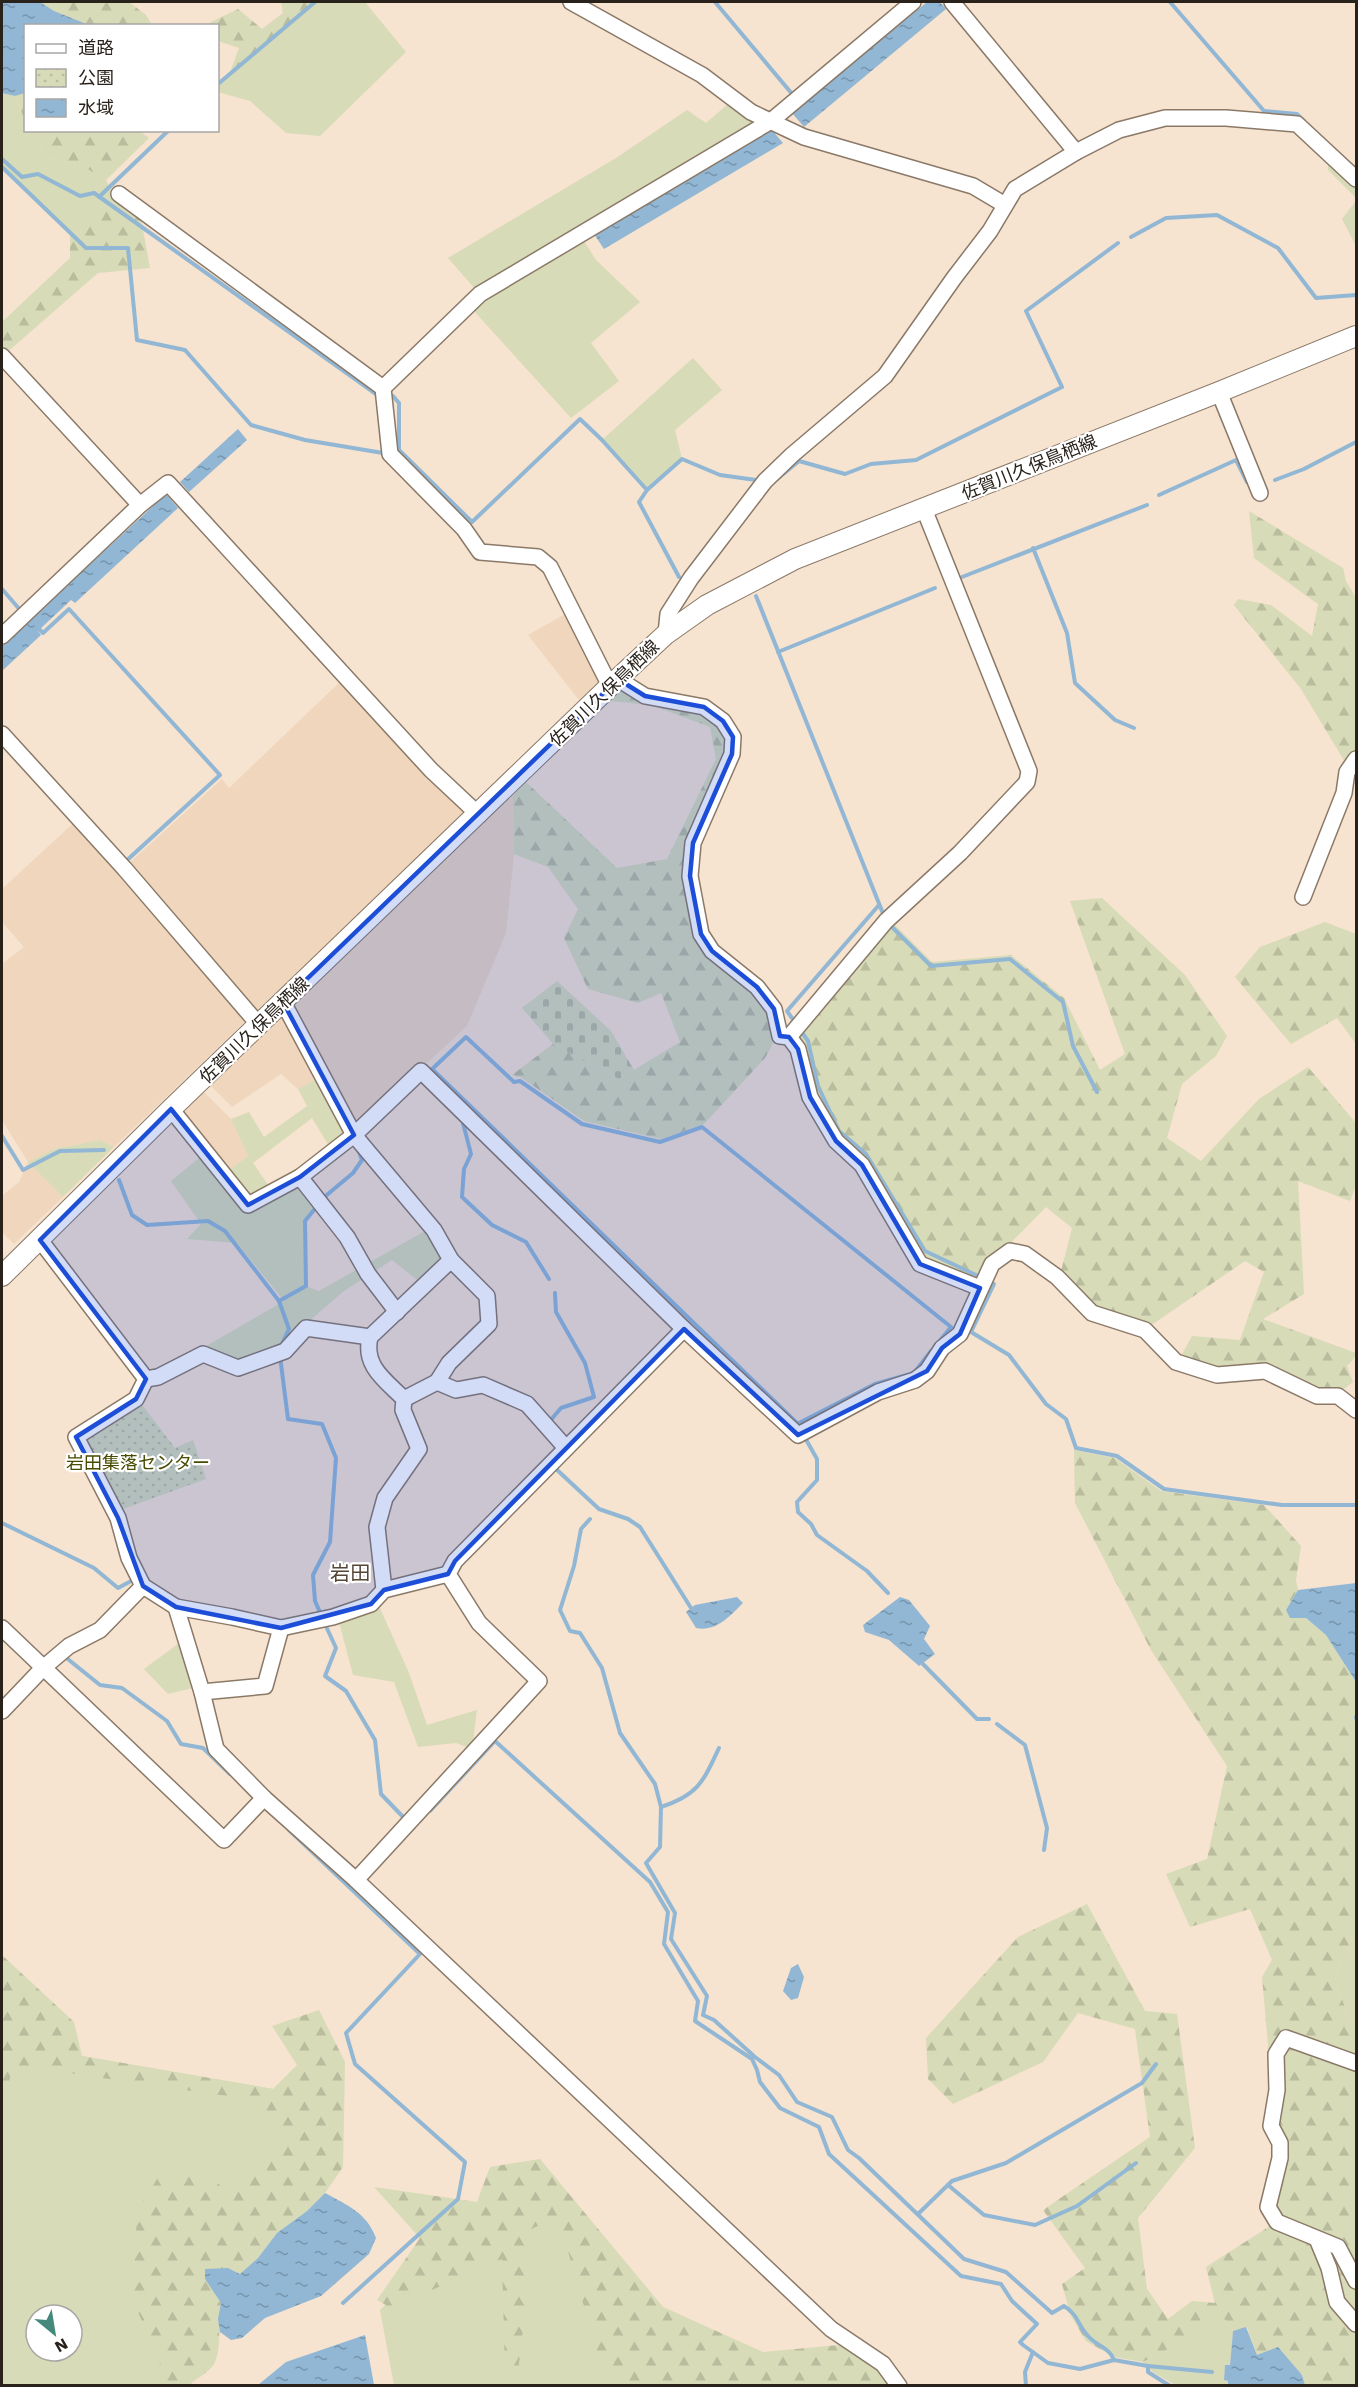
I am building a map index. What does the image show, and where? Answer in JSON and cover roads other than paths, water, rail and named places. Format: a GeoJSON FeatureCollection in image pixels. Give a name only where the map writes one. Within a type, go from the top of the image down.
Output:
{"type":"FeatureCollection","features":[{"type":"Feature","properties":{"kind":"main road","name":"佐賀川久保鳥栖線"},"geometry":{"type":"LineString","coordinates":[[2,1276],[171,1109],[614,683],[666,634],[707,605],[795,559],[1356,336]]}},
{"type":"Feature","properties":{"kind":"street"},"geometry":{"type":"LineString","coordinates":[[571,2],[702,75],[751,112],[782,126],[973,186],[1005,205]]}},
{"type":"Feature","properties":{"kind":"street"},"geometry":{"type":"LineString","coordinates":[[913,2],[782,126],[480,294],[385,394],[390,454],[464,529],[480,552],[538,557],[550,567],[614,683],[645,696],[704,707],[723,721],[733,737],[732,754],[693,843],[690,876],[701,934],[712,951],[757,987],[774,1009],[780,1036],[789,1036],[886,921],[960,853],[1028,782],[1029,771],[924,509]]}},
{"type":"Feature","properties":{"kind":"street"},"geometry":{"type":"LineString","coordinates":[[952,2],[1076,152]]}},
{"type":"Feature","properties":{"kind":"street"},"geometry":{"type":"LineString","coordinates":[[666,634],[668,614],[691,578],[765,481],[792,454],[885,376],[990,231],[1015,189],[1076,152],[1119,130],[1165,118],[1226,118],[1297,124],[1356,179]]}},
{"type":"Feature","properties":{"kind":"street"},"geometry":{"type":"LineString","coordinates":[[119,194],[385,394]]}},
{"type":"Feature","properties":{"kind":"street"},"geometry":{"type":"LineString","coordinates":[[2,356],[140,505]]}},
{"type":"Feature","properties":{"kind":"street"},"geometry":{"type":"LineString","coordinates":[[1219,392],[1260,493]]}},
{"type":"Feature","properties":{"kind":"street"},"geometry":{"type":"LineString","coordinates":[[2,636],[140,505],[168,483],[431,770],[479,815]]}},
{"type":"Feature","properties":{"kind":"street"},"geometry":{"type":"LineString","coordinates":[[2,734],[124,868],[259,1025]]}},
{"type":"Feature","properties":{"kind":"street"},"geometry":{"type":"LineString","coordinates":[[1303,897],[1344,794],[1347,772],[1356,759]]}},
{"type":"Feature","properties":{"kind":"street"},"geometry":{"type":"LineString","coordinates":[[283,1002],[358,1131],[434,1230],[451,1260],[487,1296],[489,1324],[449,1363],[437,1382],[404,1399]]}},
{"type":"Feature","properties":{"kind":"street"},"geometry":{"type":"LineString","coordinates":[[789,1036],[798,1048],[810,1096],[836,1141],[862,1165],[920,1264],[980,1288]]}},
{"type":"Feature","properties":{"kind":"street"},"geometry":{"type":"LineString","coordinates":[[171,1109],[248,1205],[300,1177],[424,1074],[684,1329],[802,1432],[878,1392],[915,1380],[927,1371],[942,1348],[960,1334],[992,1264],[1010,1251],[1025,1254],[1057,1277],[1092,1312],[1145,1330],[1176,1362],[1217,1375],[1265,1371],[1317,1396],[1338,1396],[1356,1410]]}},
{"type":"Feature","properties":{"kind":"street"},"geometry":{"type":"LineString","coordinates":[[300,1177],[348,1237],[368,1274],[397,1312]]}},
{"type":"Feature","properties":{"kind":"street"},"geometry":{"type":"LineString","coordinates":[[40,1240],[146,1379]]}},
{"type":"Feature","properties":{"kind":"street"},"geometry":{"type":"LineString","coordinates":[[404,1399],[373,1369],[367,1349],[370,1337],[451,1260]]}},
{"type":"Feature","properties":{"kind":"street"},"geometry":{"type":"LineString","coordinates":[[146,1379],[158,1377],[204,1354],[238,1368],[279,1354],[306,1328],[370,1337]]}},
{"type":"Feature","properties":{"kind":"street"},"geometry":{"type":"LineString","coordinates":[[448,1575],[454,1561],[684,1329]]}},
{"type":"Feature","properties":{"kind":"street"},"geometry":{"type":"LineString","coordinates":[[146,1379],[136,1399],[76,1437],[118,1518],[139,1589],[176,1608],[280,1628],[333,1617],[371,1604],[384,1590],[448,1575]]}},
{"type":"Feature","properties":{"kind":"street"},"geometry":{"type":"LineString","coordinates":[[437,1382],[456,1390],[483,1385],[527,1404],[566,1448]]}},
{"type":"Feature","properties":{"kind":"street"},"geometry":{"type":"LineString","coordinates":[[384,1590],[377,1527],[385,1498],[419,1449],[403,1410],[404,1399]]}},
{"type":"Feature","properties":{"kind":"street"},"geometry":{"type":"LineString","coordinates":[[356,1880],[539,1681],[479,1623],[448,1575]]}},
{"type":"Feature","properties":{"kind":"street"},"geometry":{"type":"LineString","coordinates":[[2,1712],[43,1668],[69,1646],[100,1630],[139,1589]]}},
{"type":"Feature","properties":{"kind":"street"},"geometry":{"type":"LineString","coordinates":[[176,1608],[202,1692],[216,1749],[260,1802],[356,1880],[831,2329],[883,2364],[899,2385]]}},
{"type":"Feature","properties":{"kind":"street"},"geometry":{"type":"LineString","coordinates":[[2,1628],[224,1840],[260,1802]]}},
{"type":"Feature","properties":{"kind":"street"},"geometry":{"type":"LineString","coordinates":[[202,1692],[266,1686],[280,1628]]}},
{"type":"Feature","properties":{"kind":"street"},"geometry":{"type":"LineString","coordinates":[[1356,2063],[1286,2038],[1276,2054],[1277,2090],[1271,2126],[1280,2143],[1280,2158],[1268,2207],[1277,2222],[1338,2247],[1356,2281]]}},
{"type":"Feature","properties":{"kind":"street"},"geometry":{"type":"LineString","coordinates":[[1317,2239],[1329,2268],[1337,2302],[1356,2324]]}},
{"type":"Feature","properties":{"kind":"water"},"geometry":{"type":"Polygon","coordinates":[[[2,2],[40,2],[54,11],[86,24],[24,24],[24,93],[15,96],[2,93],[2,2]]]}},
{"type":"Feature","properties":{"kind":"water"},"geometry":{"type":"Polygon","coordinates":[[[927,2],[940,2],[946,9],[804,127],[792,113],[927,2]]]}},
{"type":"Feature","properties":{"kind":"water"},"geometry":{"type":"Polygon","coordinates":[[[771,129],[783,143],[604,249],[594,234],[771,129]]]}},
{"type":"Feature","properties":{"kind":"water"},"geometry":{"type":"Polygon","coordinates":[[[238,429],[247,440],[189,492],[180,482],[238,429]]]}},
{"type":"Feature","properties":{"kind":"water"},"geometry":{"type":"Polygon","coordinates":[[[166,494],[178,508],[75,603],[71,600],[38,631],[41,635],[2,671],[2,646],[166,494]]]}},
{"type":"Feature","properties":{"kind":"water"},"geometry":{"type":"Polygon","coordinates":[[[1356,1583],[1356,1682],[1326,1635],[1306,1618],[1290,1618],[1286,1610],[1298,1590],[1356,1583]]]}},
{"type":"Feature","properties":{"kind":"water"},"geometry":{"type":"Polygon","coordinates":[[[737,1597],[743,1603],[722,1622],[710,1628],[696,1628],[686,1612],[695,1605],[737,1597]]]}},
{"type":"Feature","properties":{"kind":"water"},"geometry":{"type":"Polygon","coordinates":[[[900,1597],[909,1600],[930,1626],[924,1639],[935,1654],[919,1666],[889,1640],[865,1632],[863,1625],[900,1597]]]}},
{"type":"Feature","properties":{"kind":"water"},"geometry":{"type":"Polygon","coordinates":[[[798,1964],[804,1977],[798,1998],[791,2000],[783,1991],[791,1968],[798,1964]]]}},
{"type":"Feature","properties":{"kind":"water"},"geometry":{"type":"Polygon","coordinates":[[[325,2193],[349,2206],[367,2222],[376,2238],[369,2254],[321,2296],[265,2318],[242,2338],[231,2340],[220,2332],[218,2319],[221,2303],[205,2279],[205,2269],[228,2268],[240,2274],[258,2258],[277,2233],[307,2211],[325,2193]]]}},
{"type":"Feature","properties":{"kind":"water"},"geometry":{"type":"Polygon","coordinates":[[[1246,2327],[1257,2355],[1278,2347],[1302,2375],[1305,2385],[1228,2385],[1228,2381],[1224,2380],[1225,2365],[1230,2365],[1233,2331],[1246,2327]]]}},
{"type":"Feature","properties":{"kind":"water"},"geometry":{"type":"Polygon","coordinates":[[[365,2335],[374,2385],[258,2385],[286,2362],[365,2335]]]}},
{"type":"Feature","properties":{"kind":"waterway"},"geometry":{"type":"LineString","coordinates":[[219,83],[315,2]]}},
{"type":"Feature","properties":{"kind":"waterway"},"geometry":{"type":"LineString","coordinates":[[715,2],[793,95],[715,2]]}},
{"type":"Feature","properties":{"kind":"waterway"},"geometry":{"type":"LineString","coordinates":[[1170,2],[1264,111],[1297,114],[1304,121]]}},
{"type":"Feature","properties":{"kind":"waterway"},"geometry":{"type":"LineString","coordinates":[[99,197],[167,132]]}},
{"type":"Feature","properties":{"kind":"waterway"},"geometry":{"type":"LineString","coordinates":[[2,159],[22,177],[38,174],[80,196],[94,193],[376,394],[381,395]]}},
{"type":"Feature","properties":{"kind":"waterway"},"geometry":{"type":"LineString","coordinates":[[2,167],[86,248],[128,248],[137,340],[185,350],[251,425],[305,440],[383,453]]}},
{"type":"Feature","properties":{"kind":"waterway"},"geometry":{"type":"LineString","coordinates":[[1131,237],[1166,218],[1217,215],[1278,248],[1316,298],[1356,295]]}},
{"type":"Feature","properties":{"kind":"waterway"},"geometry":{"type":"LineString","coordinates":[[776,480],[799,461],[845,474],[871,464],[916,460],[1062,387],[1026,311],[1118,243]]}},
{"type":"Feature","properties":{"kind":"waterway"},"geometry":{"type":"LineString","coordinates":[[388,395],[393,396],[399,403],[399,450],[472,522],[580,419],[647,490],[639,502],[679,577]]}},
{"type":"Feature","properties":{"kind":"waterway"},"geometry":{"type":"LineString","coordinates":[[1275,480],[1304,469],[1356,442]]}},
{"type":"Feature","properties":{"kind":"waterway"},"geometry":{"type":"LineString","coordinates":[[647,490],[682,459],[720,475],[756,480]]}},
{"type":"Feature","properties":{"kind":"waterway"},"geometry":{"type":"LineString","coordinates":[[1159,495],[1236,460],[1247,482]]}},
{"type":"Feature","properties":{"kind":"waterway"},"geometry":{"type":"LineString","coordinates":[[962,577],[1147,505]]}},
{"type":"Feature","properties":{"kind":"waterway"},"geometry":{"type":"LineString","coordinates":[[1033,548],[1067,633],[1075,683],[1115,720],[1134,728]]}},
{"type":"Feature","properties":{"kind":"waterway"},"geometry":{"type":"LineString","coordinates":[[778,652],[935,588]]}},
{"type":"Feature","properties":{"kind":"waterway"},"geometry":{"type":"LineString","coordinates":[[2,589],[21,611]]}},
{"type":"Feature","properties":{"kind":"waterway"},"geometry":{"type":"LineString","coordinates":[[756,596],[884,916]]}},
{"type":"Feature","properties":{"kind":"waterway"},"geometry":{"type":"LineString","coordinates":[[37,627],[43,633],[69,609],[220,775],[125,862]]}},
{"type":"Feature","properties":{"kind":"waterway"},"geometry":{"type":"LineString","coordinates":[[794,1021],[787,1011],[879,905]]}},
{"type":"Feature","properties":{"kind":"waterway"},"geometry":{"type":"LineString","coordinates":[[891,926],[931,966],[1010,959],[1063,1002],[1073,1046],[1097,1092]]}},
{"type":"Feature","properties":{"kind":"waterway"},"geometry":{"type":"LineString","coordinates":[[801,1031],[808,1041],[818,1086],[839,1131],[866,1154],[925,1251],[978,1276]]}},
{"type":"Feature","properties":{"kind":"waterway"},"geometry":{"type":"LineString","coordinates":[[428,1073],[466,1037],[514,1082],[520,1081],[582,1124],[660,1142],[702,1127],[951,1327],[938,1343]]}},
{"type":"Feature","properties":{"kind":"waterway"},"geometry":{"type":"LineString","coordinates":[[432,1069],[798,1424]]}},
{"type":"Feature","properties":{"kind":"waterway"},"geometry":{"type":"LineString","coordinates":[[463,1123],[471,1154],[464,1169],[462,1197],[492,1225],[526,1242],[549,1279]]}},
{"type":"Feature","properties":{"kind":"waterway"},"geometry":{"type":"LineString","coordinates":[[2,1136],[23,1170],[60,1151],[104,1150]]}},
{"type":"Feature","properties":{"kind":"waterway"},"geometry":{"type":"LineString","coordinates":[[322,1199],[353,1173],[362,1160],[358,1149]]}},
{"type":"Feature","properties":{"kind":"waterway"},"geometry":{"type":"LineString","coordinates":[[119,1180],[132,1215],[147,1225],[208,1221],[225,1231],[279,1301],[289,1329],[281,1346]]}},
{"type":"Feature","properties":{"kind":"waterway"},"geometry":{"type":"LineString","coordinates":[[279,1301],[306,1286],[305,1221],[318,1205]]}},
{"type":"Feature","properties":{"kind":"waterway"},"geometry":{"type":"LineString","coordinates":[[990,1282],[994,1284],[971,1332],[1009,1355],[1046,1404],[1066,1419],[1076,1448],[1117,1456],[1164,1489],[1282,1505],[1356,1505]]}},
{"type":"Feature","properties":{"kind":"waterway"},"geometry":{"type":"LineString","coordinates":[[549,1422],[561,1408],[594,1397],[585,1363],[556,1312],[555,1293]]}},
{"type":"Feature","properties":{"kind":"waterway"},"geometry":{"type":"LineString","coordinates":[[797,1424],[875,1384],[914,1373],[931,1351]]}},
{"type":"Feature","properties":{"kind":"waterway"},"geometry":{"type":"LineString","coordinates":[[280,1356],[288,1419],[322,1424],[336,1458],[330,1542],[313,1575],[315,1601],[322,1617]]}},
{"type":"Feature","properties":{"kind":"waterway"},"geometry":{"type":"LineString","coordinates":[[804,1436],[817,1459],[817,1480],[797,1502],[798,1512],[811,1524],[817,1535],[867,1571],[888,1593]]}},
{"type":"Feature","properties":{"kind":"waterway"},"geometry":{"type":"LineString","coordinates":[[557,1466],[555,1468],[599,1509],[628,1519],[640,1527],[691,1608]]}},
{"type":"Feature","properties":{"kind":"waterway"},"geometry":{"type":"LineString","coordinates":[[590,1519],[581,1529],[574,1566],[560,1610],[570,1631],[580,1633],[602,1668],[620,1733],[655,1784],[661,1807],[660,1847],[646,1863],[675,1913],[671,1939],[707,1996],[703,2015],[714,2020],[779,2075],[797,2102],[832,2117],[848,2150],[964,2259],[1006,2272],[1052,2313],[1064,2306],[1073,2313],[1085,2333],[1110,2353],[1114,2360]]}},
{"type":"Feature","properties":{"kind":"waterway"},"geometry":{"type":"LineString","coordinates":[[2,1523],[94,1568],[118,1588],[133,1580],[135,1583]]}},
{"type":"Feature","properties":{"kind":"waterway"},"geometry":{"type":"LineString","coordinates":[[325,1624],[336,1648],[325,1676],[346,1691],[375,1740],[381,1794],[406,1820]]}},
{"type":"Feature","properties":{"kind":"waterway"},"geometry":{"type":"LineString","coordinates":[[64,1656],[100,1685],[122,1688],[167,1721],[181,1744],[203,1748],[230,1774]]}},
{"type":"Feature","properties":{"kind":"waterway"},"geometry":{"type":"LineString","coordinates":[[923,1664],[977,1719],[989,1719]]}},
{"type":"Feature","properties":{"kind":"waterway"},"geometry":{"type":"LineString","coordinates":[[997,1724],[1025,1745],[1047,1828],[1044,1850]]}},
{"type":"Feature","properties":{"kind":"waterway"},"geometry":{"type":"LineString","coordinates":[[430,1811],[495,1741],[650,1882],[668,1912],[664,1944],[698,2001],[695,2021],[752,2059],[760,2082],[780,2108],[819,2127],[829,2154],[961,2276],[1001,2284],[1012,2301],[1037,2324],[1020,2342],[1023,2345],[1048,2363],[1080,2369],[1114,2360],[1148,2366],[1212,2372]]}},
{"type":"Feature","properties":{"kind":"waterway"},"geometry":{"type":"LineString","coordinates":[[661,1807],[683,1798],[698,1786],[719,1748]]}},
{"type":"Feature","properties":{"kind":"waterway"},"geometry":{"type":"LineString","coordinates":[[289,1830],[420,1954],[346,2033],[355,2064],[465,2162],[458,2199],[343,2303]]}},
{"type":"Feature","properties":{"kind":"waterway"},"geometry":{"type":"LineString","coordinates":[[918,2214],[952,2181],[1006,2163],[1142,2083],[1156,2064]]}},
{"type":"Feature","properties":{"kind":"waterway"},"geometry":{"type":"LineString","coordinates":[[948,2185],[984,2215],[1035,2225],[1077,2206],[1136,2163]]}},
{"type":"Feature","properties":{"kind":"waterway"},"geometry":{"type":"LineString","coordinates":[[1026,2386],[1025,2372],[1033,2352]]}},
{"type":"Feature","properties":{"kind":"waterway"},"geometry":{"type":"LineString","coordinates":[[1148,2366],[1148,2372],[1170,2386]]}},
{"type":"Feature","properties":{"kind":"district","name":"岩田"},"geometry":{"type":"Point","coordinates":[350,1573]}},
{"type":"Feature","properties":{"kind":"park label","name":"岩田集落センター"},"geometry":{"type":"Point","coordinates":[138,1462]}}]}
